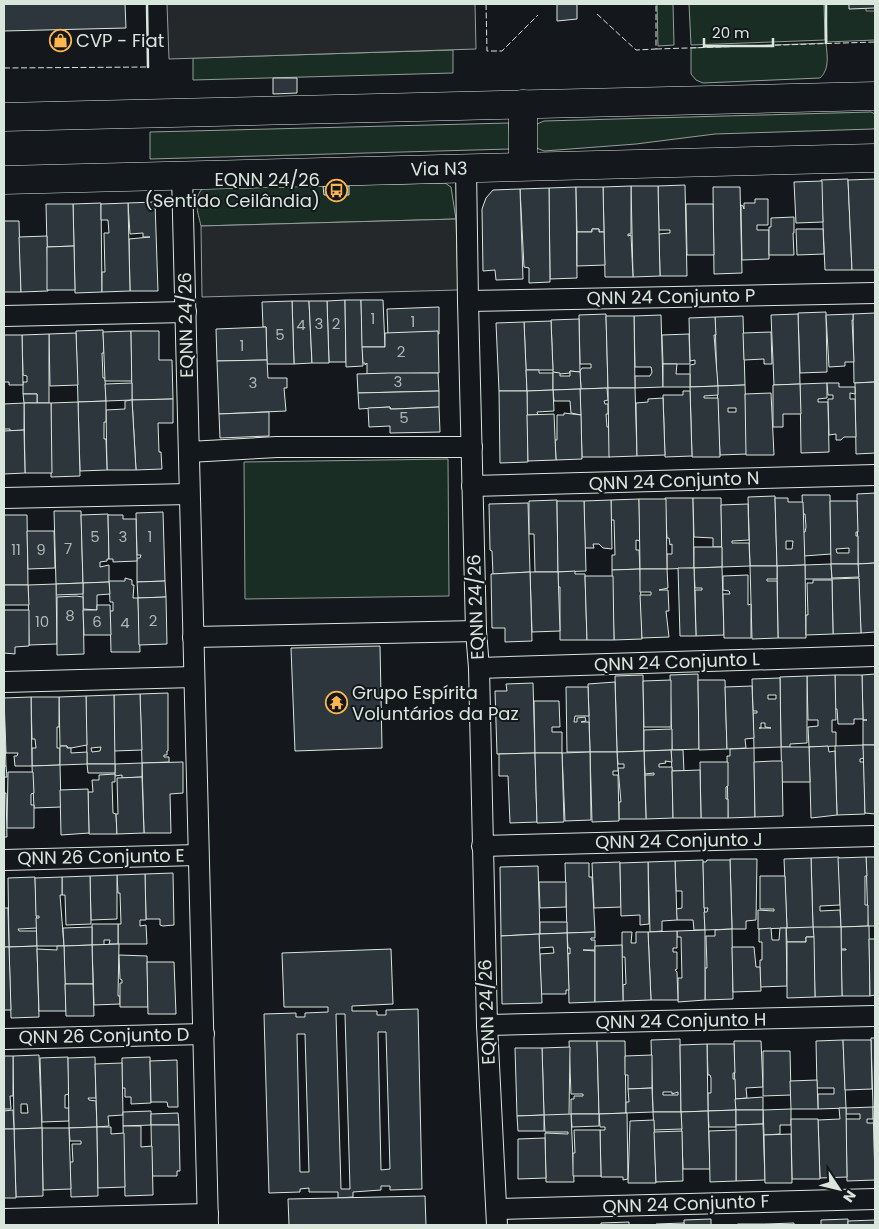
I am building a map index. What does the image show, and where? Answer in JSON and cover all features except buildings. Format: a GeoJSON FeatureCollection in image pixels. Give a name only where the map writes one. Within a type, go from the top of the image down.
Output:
{"type":"FeatureCollection","features":[{"type":"Feature","properties":{"kind":"main road"},"geometry":{"type":"LineString","coordinates":[[4,117],[875,96]]}},
{"type":"Feature","properties":{"kind":"main road"},"geometry":{"type":"LineString","coordinates":[[522,104],[523,166]]}},
{"type":"Feature","properties":{"kind":"main road"},"geometry":{"type":"LineString","coordinates":[[621,164],[722,144],[875,141]]}},
{"type":"Feature","properties":{"kind":"main road","name":"Via N3"},"geometry":{"type":"LineString","coordinates":[[4,180],[875,158]]}},
{"type":"Feature","properties":{"kind":"street","name":"EQNN 24/26"},"geometry":{"type":"LineString","coordinates":[[466,168],[486,1025],[497,1217]]}},
{"type":"Feature","properties":{"kind":"street","name":"EQNN 24/26"},"geometry":{"type":"LineString","coordinates":[[182,175],[208,1219]]}},
{"type":"Feature","properties":{"kind":"street","name":"QNN 24 Conjunto P"},"geometry":{"type":"LineString","coordinates":[[468,301],[875,293]]}},
{"type":"Feature","properties":{"kind":"street"},"geometry":{"type":"LineString","coordinates":[[4,316],[186,312]]}},
{"type":"Feature","properties":{"kind":"street"},"geometry":{"type":"LineString","coordinates":[[189,452],[277,447],[472,447]]}},
{"type":"Feature","properties":{"kind":"street","name":"QNN 24 Conjunto N"},"geometry":{"type":"LineString","coordinates":[[472,486],[875,475]]}},
{"type":"Feature","properties":{"kind":"street"},"geometry":{"type":"LineString","coordinates":[[4,498],[189,494]]}},
{"type":"Feature","properties":{"kind":"street"},"geometry":{"type":"LineString","coordinates":[[193,637],[476,631]]}},
{"type":"Feature","properties":{"kind":"street","name":"QNN 24 Conjunto L"},"geometry":{"type":"LineString","coordinates":[[479,668],[875,656]]}},
{"type":"Feature","properties":{"kind":"street"},"geometry":{"type":"LineString","coordinates":[[4,682],[194,677]]}},
{"type":"Feature","properties":{"kind":"street","name":"QNN 24 Conjunto J"},"geometry":{"type":"LineString","coordinates":[[482,846],[875,836]]}},
{"type":"Feature","properties":{"kind":"street","name":"QNN 26 Conjunto E"},"geometry":{"type":"LineString","coordinates":[[4,860],[198,855]]}},
{"type":"Feature","properties":{"kind":"street","name":"QNN 24 Conjunto H"},"geometry":{"type":"LineString","coordinates":[[486,1025],[875,1016]]}},
{"type":"Feature","properties":{"kind":"street","name":"QNN 26 Conjunto D"},"geometry":{"type":"LineString","coordinates":[[4,1039],[204,1034]]}},
{"type":"Feature","properties":{"kind":"street","name":"QNN 24 Conjunto F"},"geometry":{"type":"LineString","coordinates":[[497,1217],[875,1199]]}},
{"type":"Feature","properties":{"kind":"street"},"geometry":{"type":"LineString","coordinates":[[4,1219],[208,1219]]}},
{"type":"Feature","properties":{"kind":"green space"},"geometry":{"type":"Polygon","coordinates":[[[657,4],[673,4],[674,45],[658,46],[657,4]]]}},
{"type":"Feature","properties":{"kind":"green space"},"geometry":{"type":"Polygon","coordinates":[[[689,4],[824,4],[825,40],[691,45],[689,4]]]}},
{"type":"Feature","properties":{"kind":"green space"},"geometry":{"type":"Polygon","coordinates":[[[826,4],[866,4],[866,11],[875,11],[875,40],[827,42],[826,4]]]}},
{"type":"Feature","properties":{"kind":"green space"},"geometry":{"type":"Polygon","coordinates":[[[826,43],[827,66],[820,78],[703,83],[696,80],[691,74],[691,48],[826,43]]]}},
{"type":"Feature","properties":{"kind":"green space"},"geometry":{"type":"Polygon","coordinates":[[[453,50],[453,73],[193,80],[193,58],[453,50]]]}},
{"type":"Feature","properties":{"kind":"green space"},"geometry":{"type":"Polygon","coordinates":[[[871,112],[875,114],[875,128],[873,129],[715,134],[636,144],[544,151],[534,147],[532,130],[537,124],[544,121],[871,112]]]}},
{"type":"Feature","properties":{"kind":"green space"},"geometry":{"type":"Polygon","coordinates":[[[509,123],[510,149],[150,159],[150,132],[509,123]]]}},
{"type":"Feature","properties":{"kind":"green space"},"geometry":{"type":"Polygon","coordinates":[[[445,183],[451,187],[456,219],[201,226],[197,206],[198,197],[203,188],[445,183]]]}},
{"type":"Feature","properties":{"kind":"green space"},"geometry":{"type":"Polygon","coordinates":[[[448,459],[449,596],[245,599],[244,462],[448,459]]]}},
{"type":"Feature","properties":{"kind":"shaded area"},"geometry":{"type":"Polygon","coordinates":[[[167,4],[475,4],[476,49],[169,59],[167,4]]]}},
{"type":"Feature","properties":{"kind":"shaded area"},"geometry":{"type":"Polygon","coordinates":[[[456,219],[458,290],[202,297],[201,226],[456,219]]]}},
{"type":"Feature","properties":{"kind":"fence"},"geometry":{"type":"LineString","coordinates":[[486,4],[487,51],[502,51],[538,15]]}},
{"type":"Feature","properties":{"kind":"fence"},"geometry":{"type":"LineString","coordinates":[[597,14],[636,50],[656,49],[656,4]]}},
{"type":"Feature","properties":{"kind":"fence"},"geometry":{"type":"LineString","coordinates":[[656,49],[875,42]]}},
{"type":"Feature","properties":{"kind":"fence"},"geometry":{"type":"LineString","coordinates":[[4,68],[148,67]]}},
{"type":"Feature","properties":{"kind":"wall"},"geometry":{"type":"LineString","coordinates":[[147,4],[148,67]]}},
{"type":"Feature","properties":{"kind":"wall"},"geometry":{"type":"LineString","coordinates":[[826,4],[826,43]]}},
{"type":"Feature","properties":{"kind":"place","name":"CVP - Fiat"},"geometry":{"type":"Point","coordinates":[60,41]}},
{"type":"Feature","properties":{"kind":"place","name":"EQNN 24/26 (Sentido Ceilândia)"},"geometry":{"type":"Point","coordinates":[336,190]}},
{"type":"Feature","properties":{"kind":"place","name":"Grupo Espírita Voluntários da Paz"},"geometry":{"type":"Point","coordinates":[336,703]}}]}
